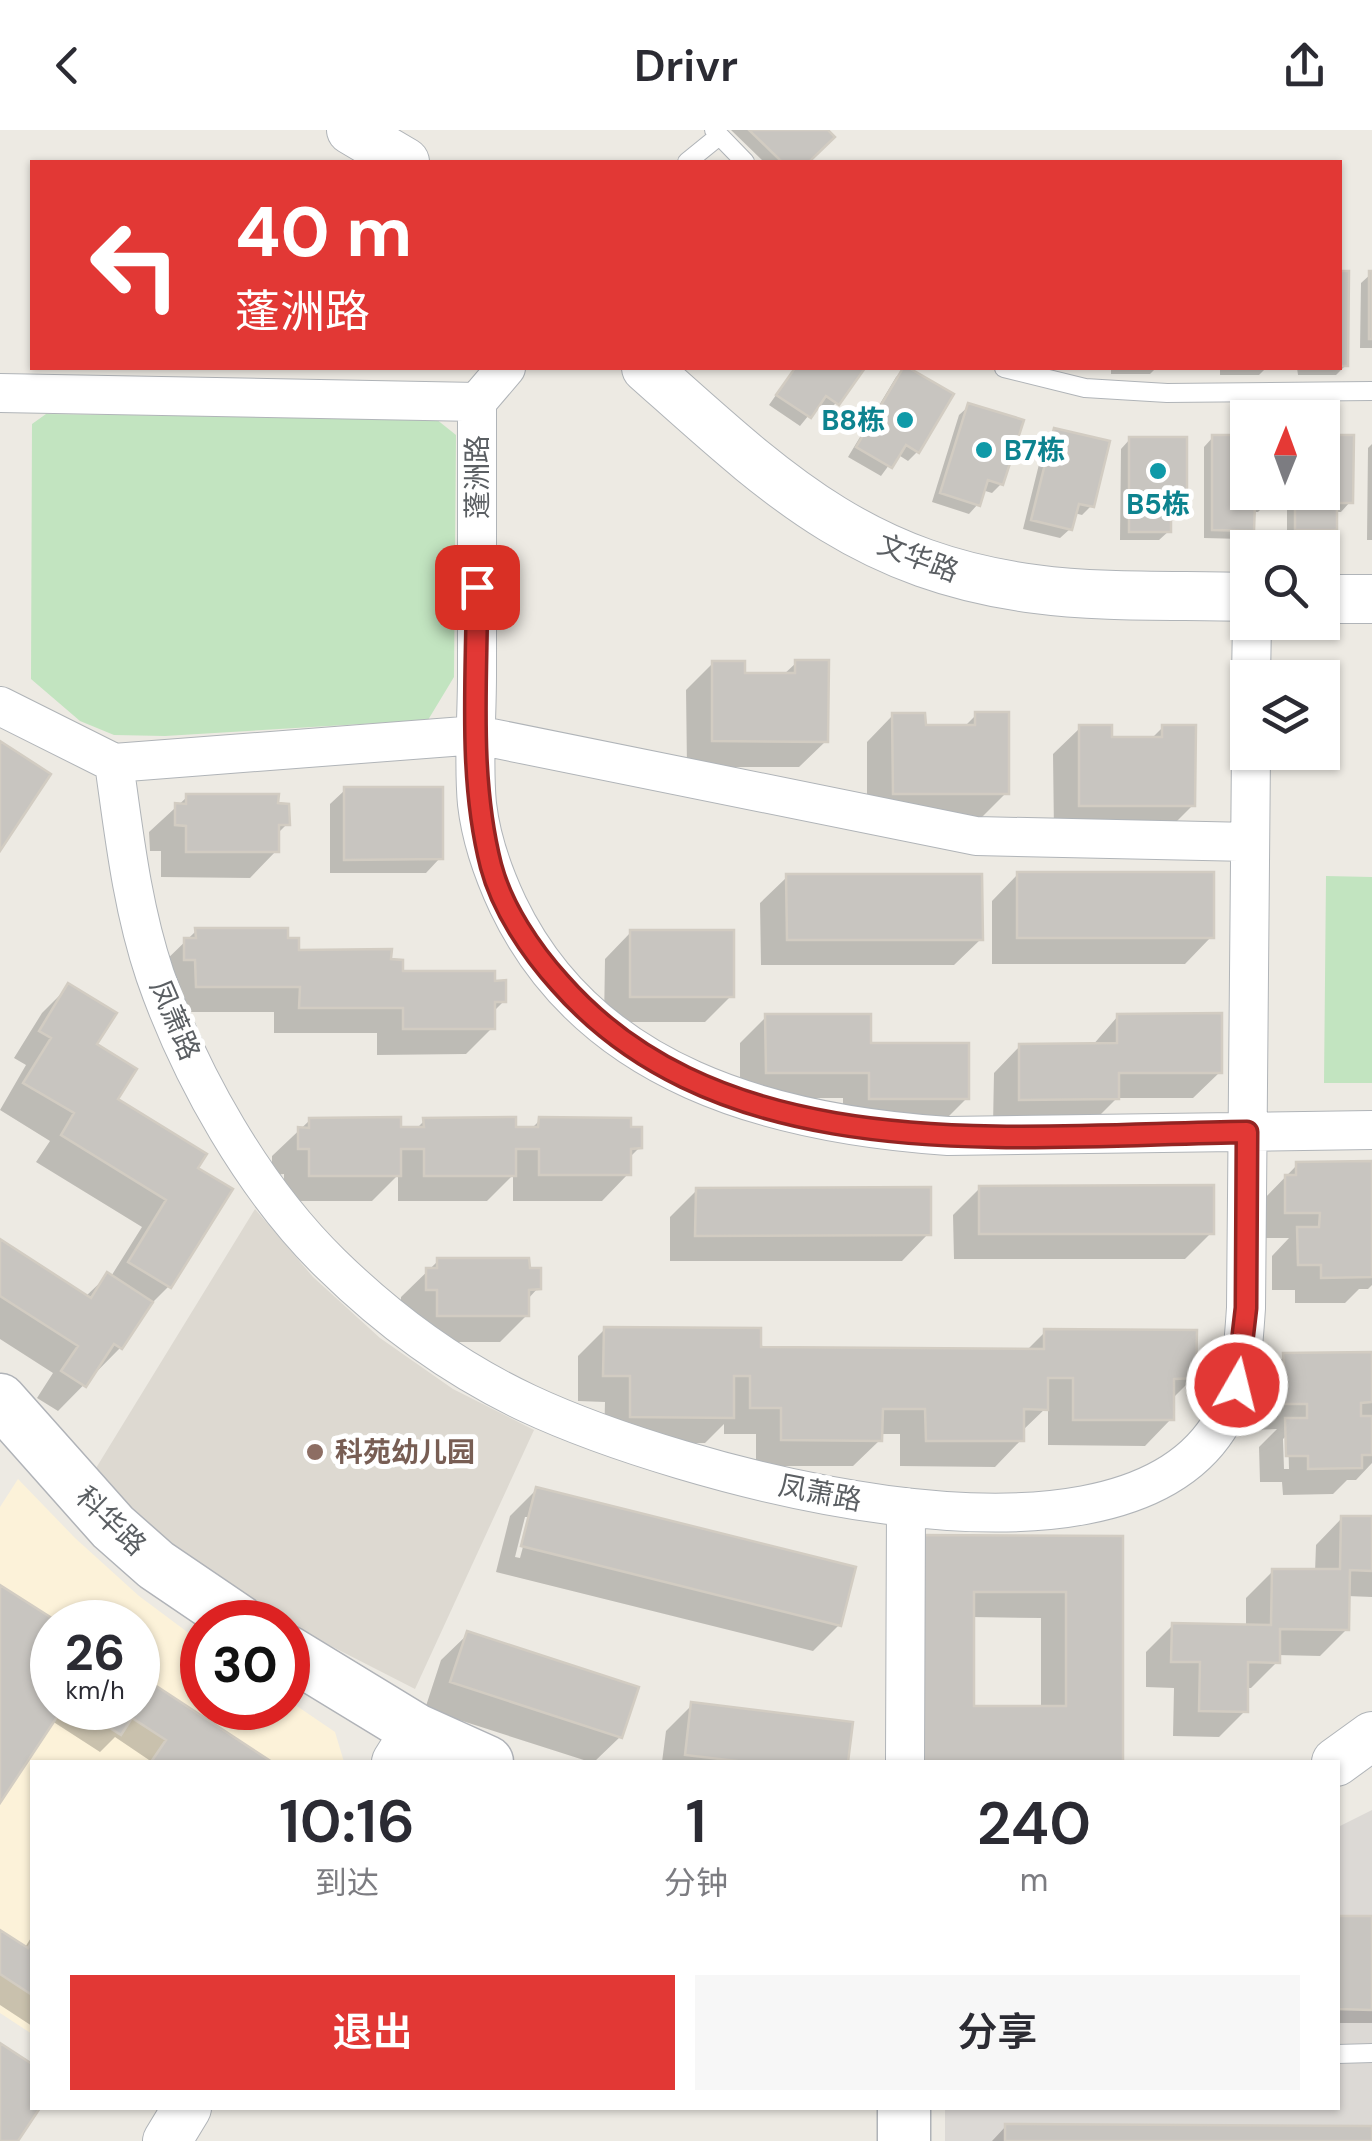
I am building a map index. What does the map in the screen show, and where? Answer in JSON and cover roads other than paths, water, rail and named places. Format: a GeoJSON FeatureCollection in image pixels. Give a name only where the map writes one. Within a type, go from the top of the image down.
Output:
{"type":"FeatureCollection","features":[{"type":"Feature","properties":{"kind":"main road","name":"科华路"},"geometry":{"type":"LineString","coordinates":[[0,1400],[114,1527],[156,1565],[208,1600]]}},
{"type":"Feature","properties":{"kind":"main road"},"geometry":{"type":"LineString","coordinates":[[310,1670],[406,1746],[477,1760]]}},
{"type":"Feature","properties":{"kind":"main road"},"geometry":{"type":"LineString","coordinates":[[904,2110],[904,2141]]}},
{"type":"Feature","properties":{"kind":"street"},"geometry":{"type":"LineString","coordinates":[[352,130],[403,160]]}},
{"type":"Feature","properties":{"kind":"street","name":"蓬洲路"},"geometry":{"type":"LineString","coordinates":[[504,370],[477,402],[477,804],[492,871],[522,934],[565,990],[606,1029],[678,1074],[742,1100],[810,1119],[878,1131],[948,1136],[1372,1130]]}},
{"type":"Feature","properties":{"kind":"street","name":"文华路"},"geometry":{"type":"LineString","coordinates":[[648,370],[798,499],[838,524],[928,566],[1038,590],[1230,596]]}},
{"type":"Feature","properties":{"kind":"street"},"geometry":{"type":"LineString","coordinates":[[0,393],[477,402]]}},
{"type":"Feature","properties":{"kind":"street"},"geometry":{"type":"LineString","coordinates":[[1340,598],[1372,599]]}},
{"type":"Feature","properties":{"kind":"street"},"geometry":{"type":"LineString","coordinates":[[0,706],[114,763],[477,735],[976,836],[1250,842]]}},
{"type":"Feature","properties":{"kind":"street","name":"凤萧路"},"geometry":{"type":"LineString","coordinates":[[114,763],[139,917],[154,974],[180,1037],[238,1145],[299,1230],[366,1297],[444,1356],[512,1395],[580,1426],[677,1460],[835,1498],[906,1507],[1006,1510],[1086,1506],[1142,1490],[1204,1446],[1228,1409],[1242,1362],[1246,1308],[1251,770]]}},
{"type":"Feature","properties":{"kind":"street"},"geometry":{"type":"LineString","coordinates":[[905,1760],[906,1507]]}},
{"type":"Feature","properties":{"kind":"street"},"geometry":{"type":"LineString","coordinates":[[1339,1760],[1372,1736]]}},
{"type":"Feature","properties":{"kind":"street"},"geometry":{"type":"LineString","coordinates":[[167,2141],[186,2110]]}},
{"type":"Feature","properties":{"kind":"lane"},"geometry":{"type":"LineString","coordinates":[[689,160],[716,133],[743,160]]}},
{"type":"Feature","properties":{"kind":"lane"},"geometry":{"type":"LineString","coordinates":[[1012,370],[1084,388],[1372,392]]}},
{"type":"Feature","properties":{"kind":"lane"},"geometry":{"type":"LineString","coordinates":[[1340,2054],[1372,2053]]}},
{"type":"Feature","properties":{"kind":"place","name":"B8栋"},"geometry":{"type":"Point","coordinates":[905,420]}},
{"type":"Feature","properties":{"kind":"place","name":"B7栋"},"geometry":{"type":"Point","coordinates":[984,450]}},
{"type":"Feature","properties":{"kind":"place","name":"B5栋"},"geometry":{"type":"Point","coordinates":[1158,471]}},
{"type":"Feature","properties":{"kind":"place","name":"科苑幼儿园"},"geometry":{"type":"Point","coordinates":[315,1452]}}]}
